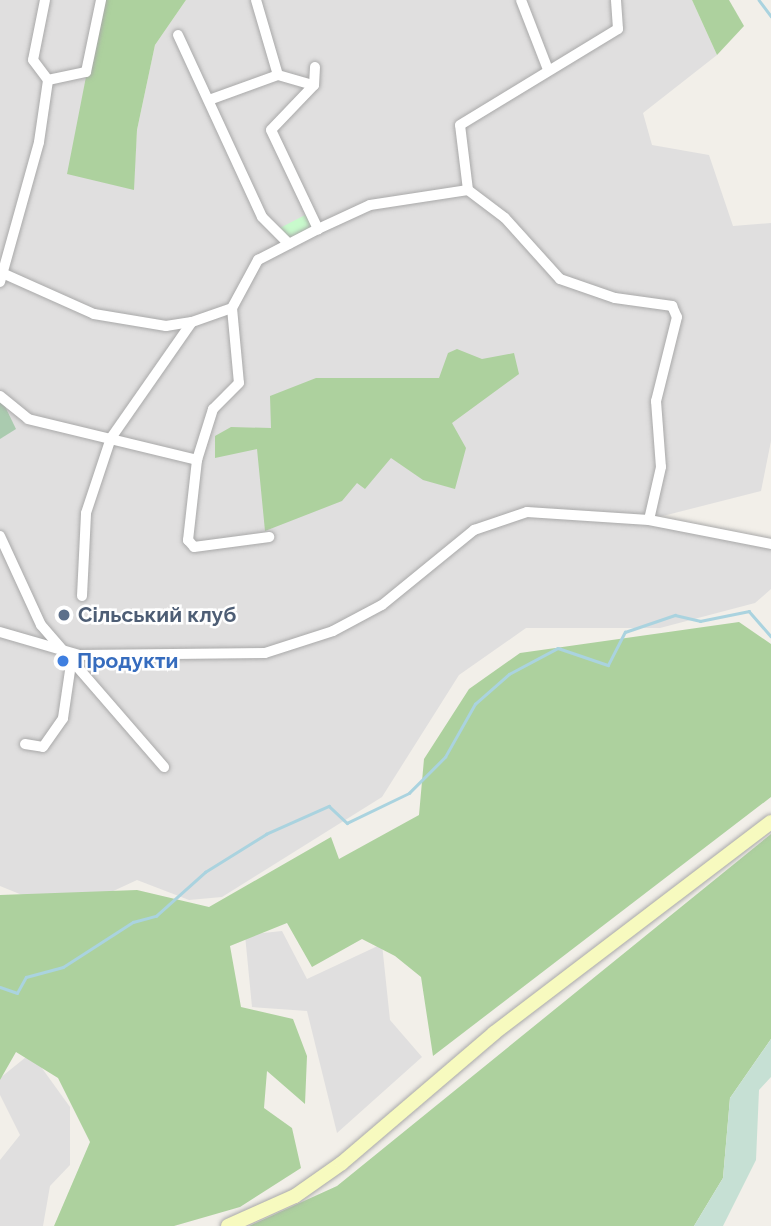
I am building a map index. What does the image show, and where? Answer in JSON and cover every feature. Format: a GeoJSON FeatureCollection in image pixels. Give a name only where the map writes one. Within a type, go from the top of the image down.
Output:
{"type":"FeatureCollection","features":[{"type":"Feature","properties":{"kind":"main road"},"geometry":{"type":"LineString","coordinates":[[228,1226],[295,1196],[342,1163],[494,1033],[771,822]]}},
{"type":"Feature","properties":{"kind":"street"},"geometry":{"type":"LineString","coordinates":[[45,0],[33,60],[48,80]]}},
{"type":"Feature","properties":{"kind":"street"},"geometry":{"type":"LineString","coordinates":[[48,80],[86,72],[101,0]]}},
{"type":"Feature","properties":{"kind":"street"},"geometry":{"type":"LineString","coordinates":[[256,0],[278,75]]}},
{"type":"Feature","properties":{"kind":"street"},"geometry":{"type":"LineString","coordinates":[[522,0],[547,67]]}},
{"type":"Feature","properties":{"kind":"street"},"geometry":{"type":"LineString","coordinates":[[468,190],[460,125],[547,67],[618,29],[616,0]]}},
{"type":"Feature","properties":{"kind":"street"},"geometry":{"type":"LineString","coordinates":[[178,35],[262,217],[289,244]]}},
{"type":"Feature","properties":{"kind":"street"},"geometry":{"type":"LineString","coordinates":[[315,68],[314,85],[271,130],[318,229]]}},
{"type":"Feature","properties":{"kind":"street"},"geometry":{"type":"LineString","coordinates":[[209,100],[278,75],[314,85]]}},
{"type":"Feature","properties":{"kind":"street"},"geometry":{"type":"LineString","coordinates":[[0,282],[48,80]]}},
{"type":"Feature","properties":{"kind":"street"},"geometry":{"type":"LineString","coordinates":[[269,537],[194,547],[188,540],[197,460],[213,410],[239,383],[232,308],[258,260],[369,205],[468,190],[505,218],[560,279],[615,298],[672,306],[677,317],[656,401],[661,467],[649,520]]}},
{"type":"Feature","properties":{"kind":"street"},"geometry":{"type":"LineString","coordinates":[[3,272],[94,314],[166,326],[192,323],[232,308]]}},
{"type":"Feature","properties":{"kind":"street"},"geometry":{"type":"LineString","coordinates":[[82,596],[86,513],[111,438],[192,323]]}},
{"type":"Feature","properties":{"kind":"street"},"geometry":{"type":"LineString","coordinates":[[0,396],[28,419],[197,460]]}},
{"type":"Feature","properties":{"kind":"street"},"geometry":{"type":"LineString","coordinates":[[0,632],[70,653],[265,653],[333,631],[382,605],[474,530],[505,516],[567,510],[649,520],[771,544]]}},
{"type":"Feature","properties":{"kind":"street"},"geometry":{"type":"LineString","coordinates":[[0,536],[41,625],[70,653],[78,674],[164,767]]}},
{"type":"Feature","properties":{"kind":"street"},"geometry":{"type":"LineString","coordinates":[[25,744],[43,747],[63,718],[70,653]]}},
{"type":"Feature","properties":{"kind":"shaded area"},"geometry":{"type":"Polygon","coordinates":[[[0,0],[101,0],[133,190],[137,130],[155,45],[186,0],[692,0],[717,55],[643,113],[652,145],[709,155],[733,226],[771,223],[771,441],[761,491],[651,519],[771,544],[771,589],[755,603],[660,628],[526,628],[459,675],[382,797],[222,897],[189,900],[137,880],[81,906],[32,899],[0,886],[0,0]]]}},
{"type":"Feature","properties":{"kind":"shaded area"},"geometry":{"type":"Polygon","coordinates":[[[282,931],[307,979],[382,944],[390,1020],[422,1057],[337,1133],[307,1011],[252,1007],[245,935],[282,931]]]}},
{"type":"Feature","properties":{"kind":"shaded area"},"geometry":{"type":"Polygon","coordinates":[[[31,1053],[70,1107],[70,1165],[50,1186],[43,1226],[0,1226],[0,1160],[20,1135],[0,1095],[0,1078],[31,1053]]]}},
{"type":"Feature","properties":{"kind":"green space"},"geometry":{"type":"Polygon","coordinates":[[[101,0],[186,0],[155,45],[137,130],[134,190],[67,174],[101,0]]]}},
{"type":"Feature","properties":{"kind":"green space"},"geometry":{"type":"Polygon","coordinates":[[[692,0],[729,0],[744,26],[717,55],[692,0]]]}},
{"type":"Feature","properties":{"kind":"green space"},"geometry":{"type":"Polygon","coordinates":[[[309,213],[318,229],[289,244],[274,231],[309,213]]]}},
{"type":"Feature","properties":{"kind":"green space"},"geometry":{"type":"Polygon","coordinates":[[[457,349],[482,359],[514,353],[519,374],[452,423],[466,448],[455,489],[423,480],[391,458],[365,489],[357,483],[342,501],[265,531],[257,449],[215,458],[215,436],[231,427],[271,428],[270,396],[316,378],[439,378],[448,353],[457,349]]]}},
{"type":"Feature","properties":{"kind":"green space"},"geometry":{"type":"Polygon","coordinates":[[[0,396],[16,429],[0,439],[0,396]]]}},
{"type":"Feature","properties":{"kind":"green space"},"geometry":{"type":"Polygon","coordinates":[[[739,622],[771,644],[771,797],[433,1056],[421,977],[395,956],[362,939],[312,967],[287,923],[230,946],[241,1007],[293,1019],[307,1056],[305,1104],[267,1071],[264,1108],[292,1128],[301,1168],[240,1207],[174,1226],[54,1226],[90,1142],[58,1078],[16,1052],[0,1080],[0,895],[137,890],[209,907],[331,837],[339,859],[419,815],[424,759],[469,689],[520,653],[739,622]]]}},
{"type":"Feature","properties":{"kind":"green space"},"geometry":{"type":"Polygon","coordinates":[[[771,834],[771,1039],[730,1098],[723,1178],[694,1226],[249,1226],[337,1186],[771,834]]]}},
{"type":"Feature","properties":{"kind":"green space"},"geometry":{"type":"Polygon","coordinates":[[[771,1039],[771,1077],[759,1090],[756,1160],[723,1226],[694,1226],[723,1178],[730,1098],[771,1039]]]}},
{"type":"Feature","properties":{"kind":"waterway"},"geometry":{"type":"LineString","coordinates":[[759,0],[771,16]]}},
{"type":"Feature","properties":{"kind":"waterway"},"geometry":{"type":"LineString","coordinates":[[0,987],[17,993],[26,977],[63,967],[133,922],[156,916],[205,872],[266,834],[329,806],[347,823],[409,793],[445,757],[475,704],[509,674],[558,648],[608,665],[625,632],[675,615],[700,621],[749,611],[771,636]]}},
{"type":"Feature","properties":{"kind":"place","name":"Сільський клуб"},"geometry":{"type":"Point","coordinates":[64,615]}},
{"type":"Feature","properties":{"kind":"place","name":"Продукти"},"geometry":{"type":"Point","coordinates":[63,661]}}]}
